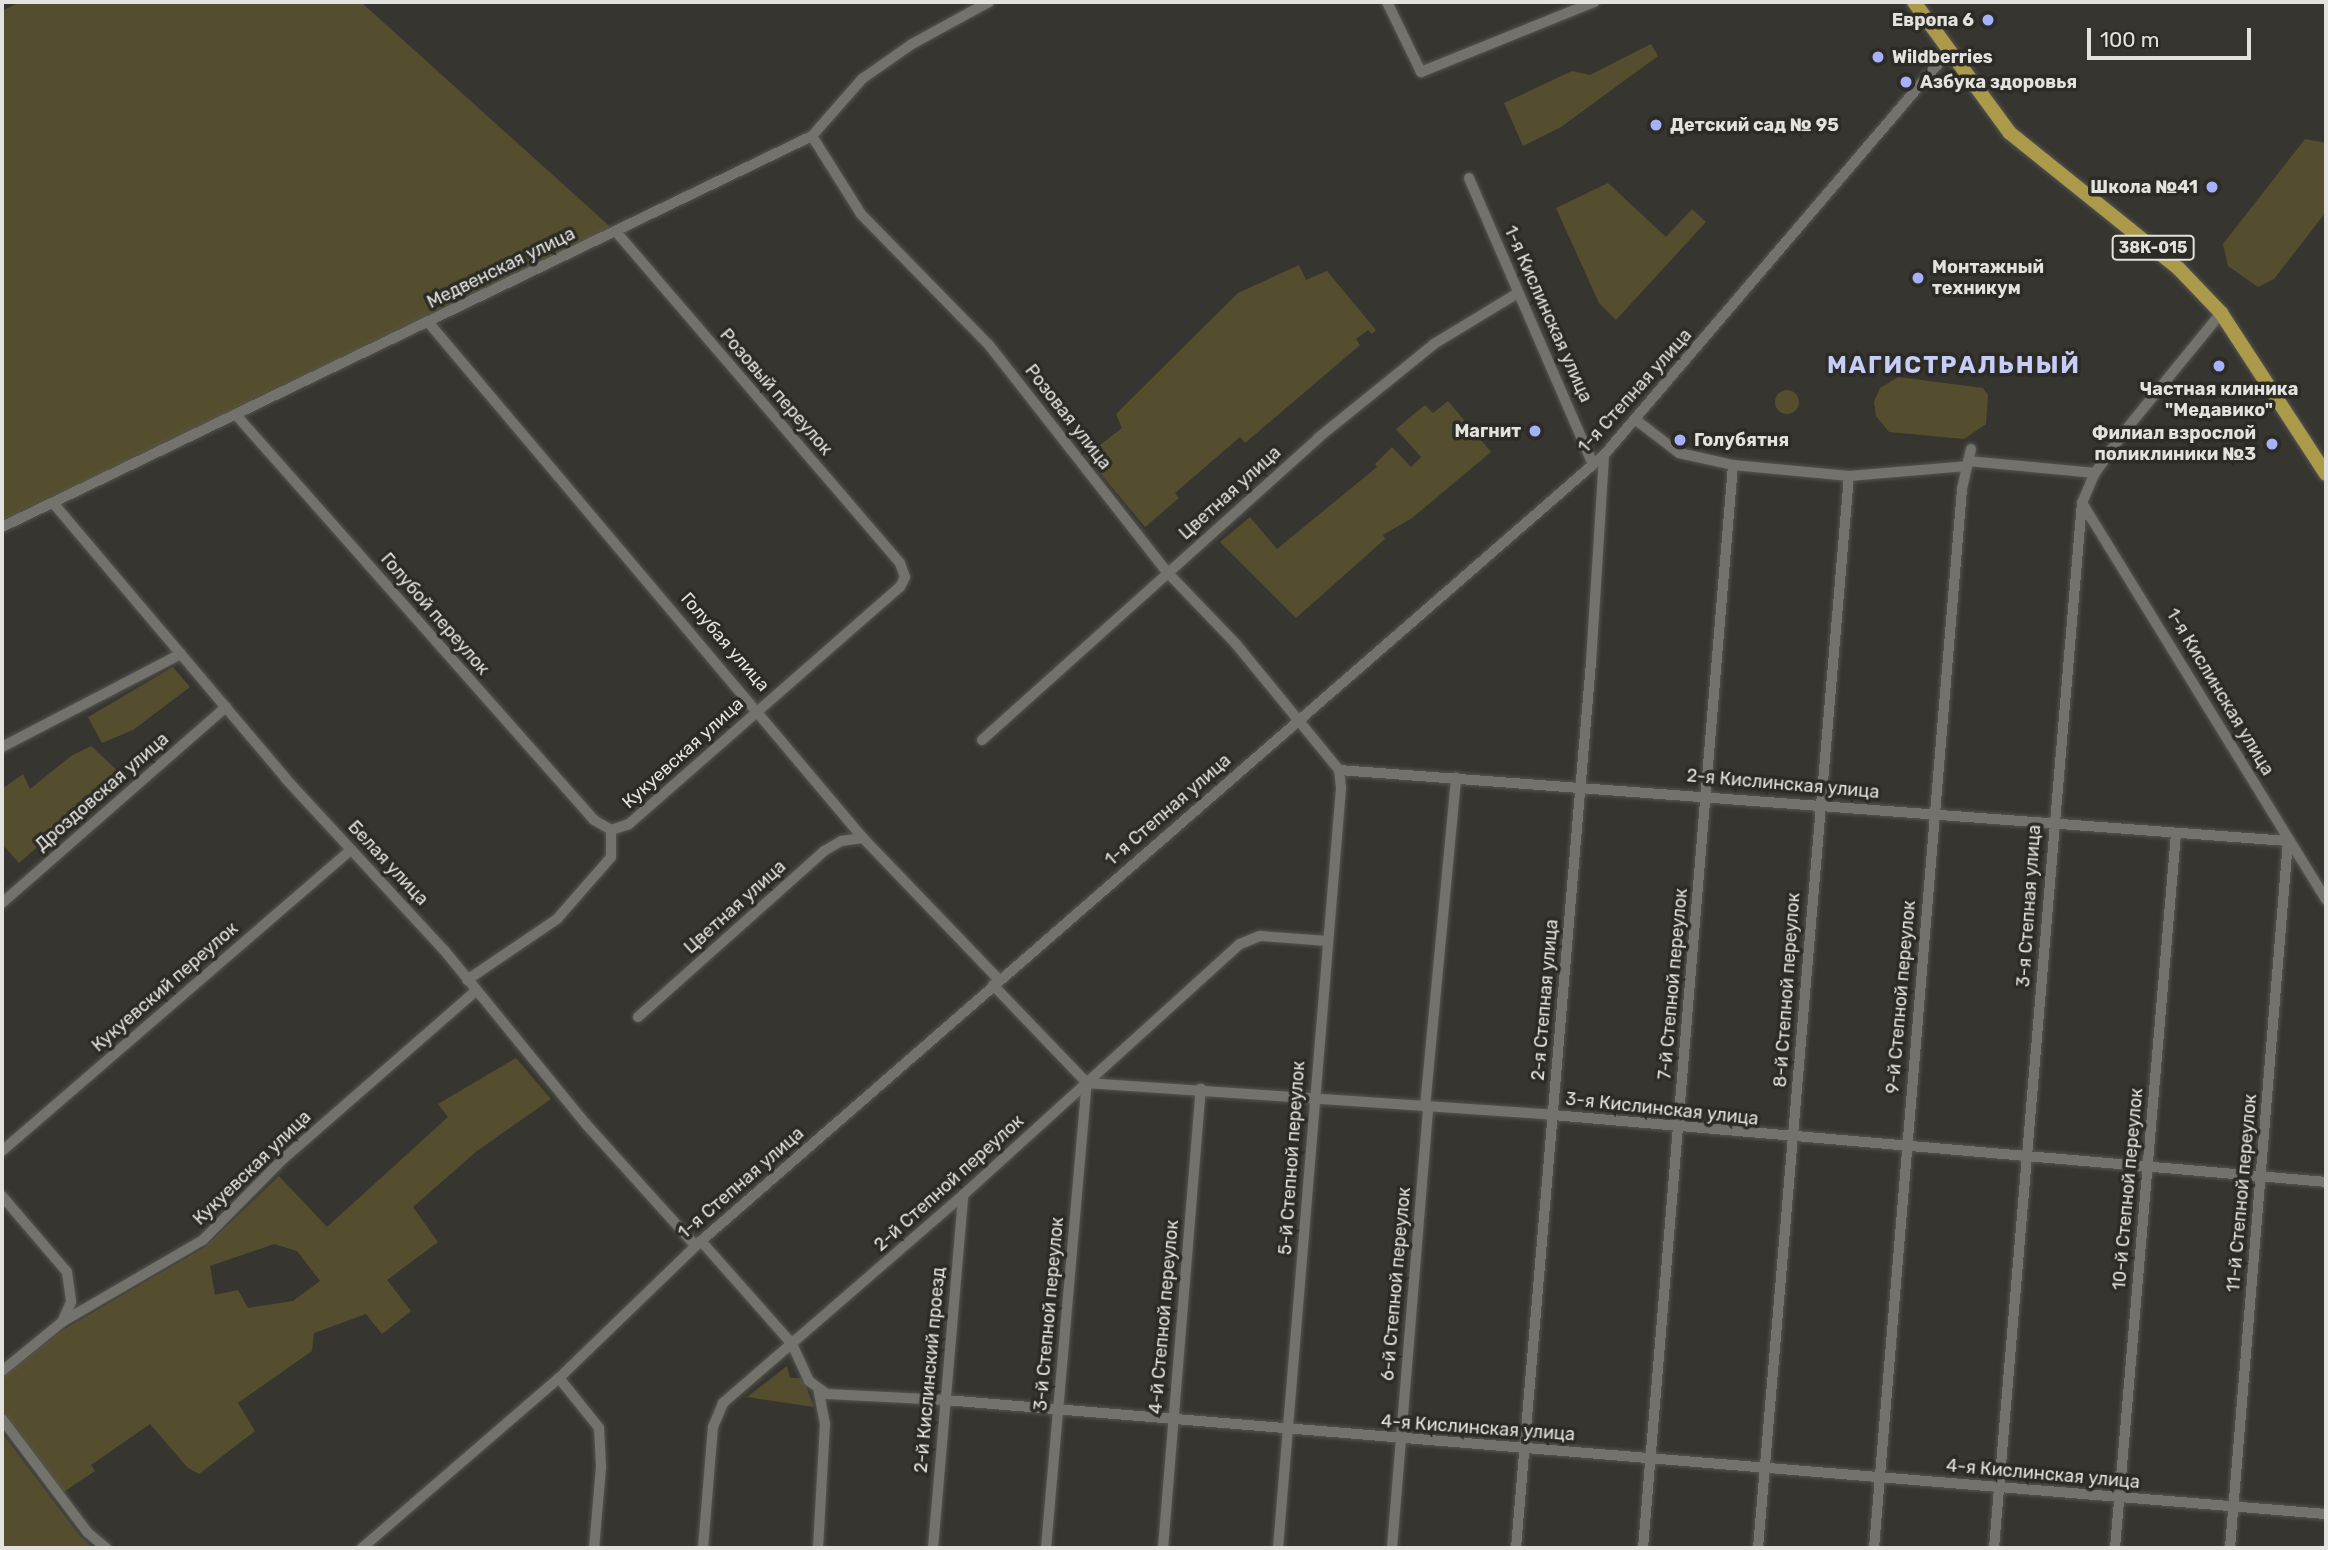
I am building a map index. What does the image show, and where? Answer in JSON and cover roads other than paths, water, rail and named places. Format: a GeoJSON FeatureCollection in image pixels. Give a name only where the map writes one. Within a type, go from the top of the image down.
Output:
{"type":"FeatureCollection","features":[{"type":"Feature","properties":{"kind":"main road","name":"38К-015"},"geometry":{"type":"LineString","coordinates":[[1914,2],[2010,134],[2179,269],[2221,313],[2326,474]]}},
{"type":"Feature","properties":{"kind":"street","name":"Медвенская улица"},"geometry":{"type":"LineString","coordinates":[[2,527],[237,416],[812,136],[862,79],[912,44],[989,2]]}},
{"type":"Feature","properties":{"kind":"street"},"geometry":{"type":"LineString","coordinates":[[1387,2],[1421,72],[1594,2]]}},
{"type":"Feature","properties":{"kind":"street","name":"1-я Степная улица"},"geometry":{"type":"LineString","coordinates":[[362,1548],[559,1378],[698,1243],[1604,455],[1636,421],[1949,51]]}},
{"type":"Feature","properties":{"kind":"street","name":"Розовая улица"},"geometry":{"type":"LineString","coordinates":[[812,136],[861,214],[989,345],[1167,572],[1236,644],[1298,721]]}},
{"type":"Feature","properties":{"kind":"street","name":"1-я Кислинская улица"},"geometry":{"type":"LineString","coordinates":[[1469,178],[1593,464]]}},
{"type":"Feature","properties":{"kind":"street","name":"Розовый переулок"},"geometry":{"type":"LineString","coordinates":[[616,232],[900,564],[905,577]]}},
{"type":"Feature","properties":{"kind":"street","name":"Цветная улица"},"geometry":{"type":"LineString","coordinates":[[982,740],[1318,438],[1434,344],[1518,293]]}},
{"type":"Feature","properties":{"kind":"street","name":"3-я Степная улица"},"geometry":{"type":"LineString","coordinates":[[1994,1548],[2082,503],[2095,473],[2190,346],[2221,313]]}},
{"type":"Feature","properties":{"kind":"street","name":"Голубая улица"},"geometry":{"type":"LineString","coordinates":[[428,323],[759,709],[863,838],[996,982]]}},
{"type":"Feature","properties":{"kind":"street","name":"Голубой переулок"},"geometry":{"type":"LineString","coordinates":[[237,416],[594,820],[611,830]]}},
{"type":"Feature","properties":{"kind":"street"},"geometry":{"type":"LineString","coordinates":[[1636,421],[1679,453],[1732,465],[1849,476],[1967,464],[2095,473]]}},
{"type":"Feature","properties":{"kind":"street","name":"9-й Степной переулок"},"geometry":{"type":"LineString","coordinates":[[1874,1548],[1934,815],[1967,464],[1972,449]]}},
{"type":"Feature","properties":{"kind":"street","name":"2-я Степная улица"},"geometry":{"type":"LineString","coordinates":[[1517,1548],[1581,785],[1604,455]]}},
{"type":"Feature","properties":{"kind":"street","name":"7-й Степной переулок"},"geometry":{"type":"LineString","coordinates":[[1643,1548],[1732,465]]}},
{"type":"Feature","properties":{"kind":"street","name":"8-й Степной переулок"},"geometry":{"type":"LineString","coordinates":[[1758,1548],[1818,803],[1849,476]]}},
{"type":"Feature","properties":{"kind":"street","name":"1-я Кислинская улица"},"geometry":{"type":"LineString","coordinates":[[2082,503],[2326,901]]}},
{"type":"Feature","properties":{"kind":"street","name":"Белая улица"},"geometry":{"type":"LineString","coordinates":[[54,504],[226,707],[698,1243]]}},
{"type":"Feature","properties":{"kind":"street","name":"Кукуевская улица"},"geometry":{"type":"LineString","coordinates":[[611,830],[629,824],[900,587],[905,577]]}},
{"type":"Feature","properties":{"kind":"street"},"geometry":{"type":"LineString","coordinates":[[2,747],[181,654]]}},
{"type":"Feature","properties":{"kind":"street","name":"Дроздовская улица"},"geometry":{"type":"LineString","coordinates":[[2,903],[226,707]]}},
{"type":"Feature","properties":{"kind":"street"},"geometry":{"type":"LineString","coordinates":[[1298,721],[1339,770]]}},
{"type":"Feature","properties":{"kind":"street","name":"2-я Кислинская улица"},"geometry":{"type":"LineString","coordinates":[[1339,770],[1581,785],[2288,841]]}},
{"type":"Feature","properties":{"kind":"street","name":"5-й Степной переулок"},"geometry":{"type":"LineString","coordinates":[[1278,1548],[1326,941],[1341,788],[1339,770]]}},
{"type":"Feature","properties":{"kind":"street","name":"6-й Степной переулок"},"geometry":{"type":"LineString","coordinates":[[1392,1548],[1456,777]]}},
{"type":"Feature","properties":{"kind":"street"},"geometry":{"type":"LineString","coordinates":[[467,980],[557,919],[601,874],[611,857],[611,830]]}},
{"type":"Feature","properties":{"kind":"street","name":"10-й Степной переулок"},"geometry":{"type":"LineString","coordinates":[[2115,1548],[2176,834]]}},
{"type":"Feature","properties":{"kind":"street","name":"Цветная улица"},"geometry":{"type":"LineString","coordinates":[[638,1017],[824,851],[841,841],[863,838]]}},
{"type":"Feature","properties":{"kind":"street","name":"11-й Степной переулок"},"geometry":{"type":"LineString","coordinates":[[2230,1548],[2288,841]]}},
{"type":"Feature","properties":{"kind":"street","name":"Кукуевский переулок"},"geometry":{"type":"LineString","coordinates":[[2,1151],[351,850]]}},
{"type":"Feature","properties":{"kind":"street","name":"2-й Степной переулок"},"geometry":{"type":"LineString","coordinates":[[704,1548],[715,1414],[1249,937],[1326,941]]}},
{"type":"Feature","properties":{"kind":"street"},"geometry":{"type":"LineString","coordinates":[[996,982],[1087,1083]]}},
{"type":"Feature","properties":{"kind":"street","name":"Кукуевская улица"},"geometry":{"type":"LineString","coordinates":[[2,1371],[62,1322],[203,1240],[282,1160],[476,991]]}},
{"type":"Feature","properties":{"kind":"street","name":"3-я Кислинская улица"},"geometry":{"type":"LineString","coordinates":[[1087,1083],[1553,1115],[1905,1149],[2326,1182]]}},
{"type":"Feature","properties":{"kind":"street","name":"3-й Степной переулок"},"geometry":{"type":"LineString","coordinates":[[1046,1548],[1087,1083]]}},
{"type":"Feature","properties":{"kind":"street","name":"4-й Степной переулок"},"geometry":{"type":"LineString","coordinates":[[1163,1548],[1201,1089]]}},
{"type":"Feature","properties":{"kind":"street","name":"2-й Кислинский проезд"},"geometry":{"type":"LineString","coordinates":[[933,1548],[963,1195]]}},
{"type":"Feature","properties":{"kind":"street"},"geometry":{"type":"LineString","coordinates":[[2,1196],[67,1272],[71,1303],[62,1322]]}},
{"type":"Feature","properties":{"kind":"street"},"geometry":{"type":"LineString","coordinates":[[698,1243],[792,1344],[819,1392],[825,1424],[818,1548]]}},
{"type":"Feature","properties":{"kind":"street"},"geometry":{"type":"LineString","coordinates":[[559,1378],[599,1428],[601,1467],[594,1548]]}},
{"type":"Feature","properties":{"kind":"street","name":"4-я Кислинская улица"},"geometry":{"type":"LineString","coordinates":[[819,1392],[945,1400],[1401,1441],[2326,1514]]}},
{"type":"Feature","properties":{"kind":"street"},"geometry":{"type":"LineString","coordinates":[[2,1419],[87,1532],[106,1548]]}},
{"type":"Feature","properties":{"kind":"place","name":"Европа 6"},"geometry":{"type":"Point","coordinates":[1988,20]}},
{"type":"Feature","properties":{"kind":"place","name":"Wildberries"},"geometry":{"type":"Point","coordinates":[1878,57]}},
{"type":"Feature","properties":{"kind":"place","name":"Азбука здоровья"},"geometry":{"type":"Point","coordinates":[1906,82]}},
{"type":"Feature","properties":{"kind":"place","name":"Детский сад № 95"},"geometry":{"type":"Point","coordinates":[1656,125]}},
{"type":"Feature","properties":{"kind":"place","name":"Школа №41"},"geometry":{"type":"Point","coordinates":[2212,187]}},
{"type":"Feature","properties":{"kind":"place","name":"Монтажный техникум"},"geometry":{"type":"Point","coordinates":[1918,278]}},
{"type":"Feature","properties":{"kind":"place","name":"Частная клиника \"Медавико\""},"geometry":{"type":"Point","coordinates":[2219,366]}},
{"type":"Feature","properties":{"kind":"place","name":"Магнит"},"geometry":{"type":"Point","coordinates":[1535,431]}},
{"type":"Feature","properties":{"kind":"place","name":"Голубятня"},"geometry":{"type":"Point","coordinates":[1680,440]}},
{"type":"Feature","properties":{"kind":"place","name":"Филиал взрослой поликлиники №3"},"geometry":{"type":"Point","coordinates":[2272,444]}},
{"type":"Feature","properties":{"kind":"district","name":"МАГИСТРАЛЬНЫЙ"},"geometry":{"type":"Point","coordinates":[1954,366]}}]}
